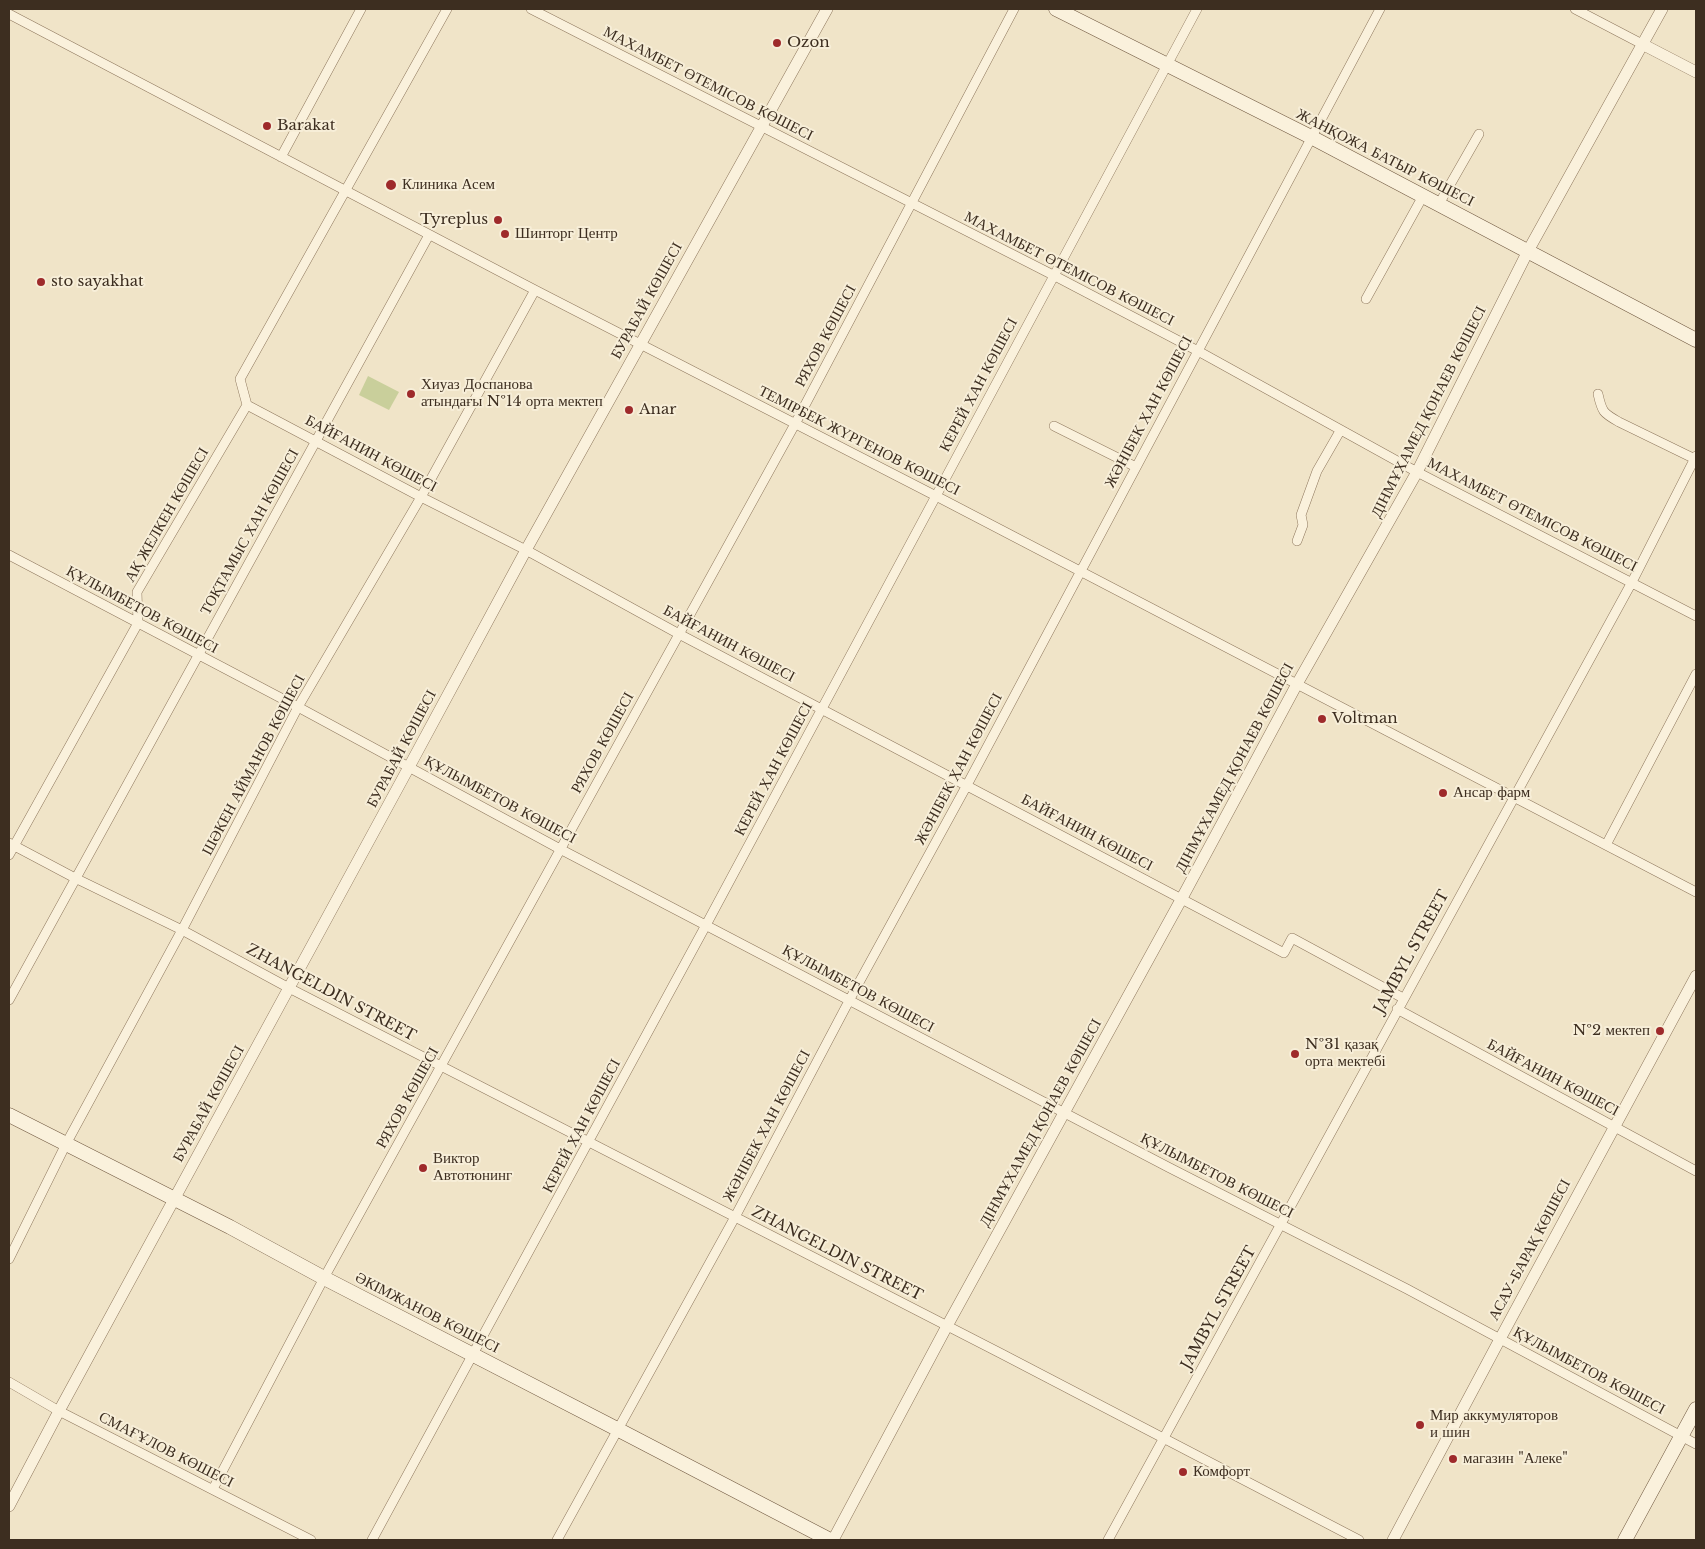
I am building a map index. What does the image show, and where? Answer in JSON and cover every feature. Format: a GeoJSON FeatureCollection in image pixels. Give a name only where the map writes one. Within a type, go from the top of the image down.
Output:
{"type":"FeatureCollection","features":[{"type":"Feature","properties":{"kind":"main road","name":"ЖАНҚОЖА БАТЫР КӨШЕСІ"},"geometry":{"type":"LineString","coordinates":[[1056,9],[1311,137],[1696,340]]}},
{"type":"Feature","properties":{"kind":"main road","name":"ӘКІМЖАНОВ КӨШЕСІ"},"geometry":{"type":"LineString","coordinates":[[9,1115],[230,1227],[324,1278],[830,1540]]}},
{"type":"Feature","properties":{"kind":"main road"},"geometry":{"type":"LineString","coordinates":[[1625,1540],[1696,1409]]}},
{"type":"Feature","properties":{"kind":"street"},"geometry":{"type":"LineString","coordinates":[[280,157],[361,9]]}},
{"type":"Feature","properties":{"kind":"street"},"geometry":{"type":"LineString","coordinates":[[247,405],[240,378],[447,9]]}},
{"type":"Feature","properties":{"kind":"street","name":"МАХАМБЕТ ӨТЕМІСОВ КӨШЕСІ"},"geometry":{"type":"LineString","coordinates":[[531,9],[1053,275],[1198,351],[1417,472],[1696,616]]}},
{"type":"Feature","properties":{"kind":"street","name":"БУРАБАЙ КӨШЕСІ"},"geometry":{"type":"LineString","coordinates":[[9,1506],[58,1411],[526,550],[827,9]]}},
{"type":"Feature","properties":{"kind":"street","name":"РЯХОВ КӨШЕСІ"},"geometry":{"type":"LineString","coordinates":[[213,1489],[324,1278],[795,424],[1014,9]]}},
{"type":"Feature","properties":{"kind":"street","name":"КЕРЕЙ ХАН КӨШЕСІ"},"geometry":{"type":"LineString","coordinates":[[372,1540],[590,1141],[1196,9]]}},
{"type":"Feature","properties":{"kind":"street","name":"ЖӘНІБЕК ХАН КӨШЕСІ"},"geometry":{"type":"LineString","coordinates":[[557,1540],[735,1217],[1380,9]]}},
{"type":"Feature","properties":{"kind":"street"},"geometry":{"type":"LineString","coordinates":[[1575,9],[1696,72]]}},
{"type":"Feature","properties":{"kind":"street","name":"ДІНМҰХАМЕД ҚОНАЕВ КӨШЕСІ"},"geometry":{"type":"LineString","coordinates":[[834,1540],[1063,1112],[1182,898],[1297,684],[1417,472],[1528,251],[1662,9]]}},
{"type":"Feature","properties":{"kind":"street","name":"ТЕМІРБЕК ЖҮРГЕНОВ КӨШЕСІ"},"geometry":{"type":"LineString","coordinates":[[9,14],[429,235],[936,496],[1696,892]]}},
{"type":"Feature","properties":{"kind":"street"},"geometry":{"type":"LineString","coordinates":[[1439,204],[1478,134]]}},
{"type":"Feature","properties":{"kind":"street"},"geometry":{"type":"LineString","coordinates":[[1366,299],[1423,196]]}},
{"type":"Feature","properties":{"kind":"street","name":"ТОҚТАМЫС ХАН КӨШЕСІ"},"geometry":{"type":"LineString","coordinates":[[9,1000],[429,235]]}},
{"type":"Feature","properties":{"kind":"street","name":"ШӘКЕН АЙМАНОВ КӨШЕСІ"},"geometry":{"type":"LineString","coordinates":[[9,1259],[66,1144],[182,930],[298,708],[421,497],[535,290]]}},
{"type":"Feature","properties":{"kind":"street"},"geometry":{"type":"LineString","coordinates":[[1598,394],[1601,409],[1608,415],[1619,422],[1696,457]]}},
{"type":"Feature","properties":{"kind":"street","name":"БАЙҒАНИН КӨШЕСІ"},"geometry":{"type":"LineString","coordinates":[[247,405],[526,550],[679,634],[823,708],[1284,953],[1292,938],[1403,998]]}},
{"type":"Feature","properties":{"kind":"street","name":"АҚ ЖЕЛКЕН КӨШЕСІ"},"geometry":{"type":"LineString","coordinates":[[138,623],[137,592],[247,405]]}},
{"type":"Feature","properties":{"kind":"street"},"geometry":{"type":"LineString","coordinates":[[1054,426],[1136,467]]}},
{"type":"Feature","properties":{"kind":"street"},"geometry":{"type":"LineString","coordinates":[[1297,541],[1303,525],[1301,515],[1317,471],[1340,431]]}},
{"type":"Feature","properties":{"kind":"street","name":"JAMBYL STREET"},"geometry":{"type":"LineString","coordinates":[[1108,1540],[1513,796],[1632,582],[1696,457]]}},
{"type":"Feature","properties":{"kind":"street","name":"ҚҰЛЫМБЕТОВ КӨШЕСІ"},"geometry":{"type":"LineString","coordinates":[[9,555],[560,849],[1063,1112],[1281,1223],[1696,1444]]}},
{"type":"Feature","properties":{"kind":"street"},"geometry":{"type":"LineString","coordinates":[[9,855],[11,844],[138,623]]}},
{"type":"Feature","properties":{"kind":"street"},"geometry":{"type":"LineString","coordinates":[[1606,845],[1696,674]]}},
{"type":"Feature","properties":{"kind":"street","name":"ZHANGELDIN STREET"},"geometry":{"type":"LineString","coordinates":[[11,844],[75,878],[182,930],[289,988],[590,1141],[1359,1540]]}},
{"type":"Feature","properties":{"kind":"street","name":"АСАУ-БАРАҚ КӨШЕСІ"},"geometry":{"type":"LineString","coordinates":[[1393,1540],[1696,976]]}},
{"type":"Feature","properties":{"kind":"street","name":"БАЙҒАНИН КӨШЕСІ"},"geometry":{"type":"LineString","coordinates":[[1397,1009],[1696,1171]]}},
{"type":"Feature","properties":{"kind":"street","name":"СМАҒҰЛОВ КӨШЕСІ"},"geometry":{"type":"LineString","coordinates":[[9,1382],[58,1411],[311,1540]]}},
{"type":"Feature","properties":{"kind":"green space"},"geometry":{"type":"Polygon","coordinates":[[[368,376],[399,392],[389,410],[359,395],[368,376]]]}},
{"type":"Feature","properties":{"kind":"place","name":"Ozon"},"geometry":{"type":"Point","coordinates":[777,43]}},
{"type":"Feature","properties":{"kind":"place","name":"Barakat"},"geometry":{"type":"Point","coordinates":[267,126]}},
{"type":"Feature","properties":{"kind":"place","name":"Клиника Асем"},"geometry":{"type":"Point","coordinates":[391,185]}},
{"type":"Feature","properties":{"kind":"place","name":"Tyreplus"},"geometry":{"type":"Point","coordinates":[498,220]}},
{"type":"Feature","properties":{"kind":"place","name":"Шинторг Центр"},"geometry":{"type":"Point","coordinates":[505,234]}},
{"type":"Feature","properties":{"kind":"place","name":"sto sayakhat"},"geometry":{"type":"Point","coordinates":[41,282]}},
{"type":"Feature","properties":{"kind":"place","name":"Хиуаз Доспанова атындағы №14 орта мектеп"},"geometry":{"type":"Point","coordinates":[411,394]}},
{"type":"Feature","properties":{"kind":"place","name":"Anar"},"geometry":{"type":"Point","coordinates":[629,410]}},
{"type":"Feature","properties":{"kind":"place","name":"Voltman"},"geometry":{"type":"Point","coordinates":[1322,719]}},
{"type":"Feature","properties":{"kind":"place","name":"Ансар фарм"},"geometry":{"type":"Point","coordinates":[1443,793]}},
{"type":"Feature","properties":{"kind":"place","name":"№2 мектеп"},"geometry":{"type":"Point","coordinates":[1660,1031]}},
{"type":"Feature","properties":{"kind":"place","name":"№31 қазақ орта мектебі"},"geometry":{"type":"Point","coordinates":[1295,1054]}},
{"type":"Feature","properties":{"kind":"place","name":"Виктор Автотюнинг"},"geometry":{"type":"Point","coordinates":[423,1168]}},
{"type":"Feature","properties":{"kind":"place","name":"Мир аккумуляторов и шин"},"geometry":{"type":"Point","coordinates":[1420,1425]}},
{"type":"Feature","properties":{"kind":"place","name":"магазин \"Алеке\""},"geometry":{"type":"Point","coordinates":[1453,1459]}},
{"type":"Feature","properties":{"kind":"place","name":"Комфорт"},"geometry":{"type":"Point","coordinates":[1183,1472]}}]}
